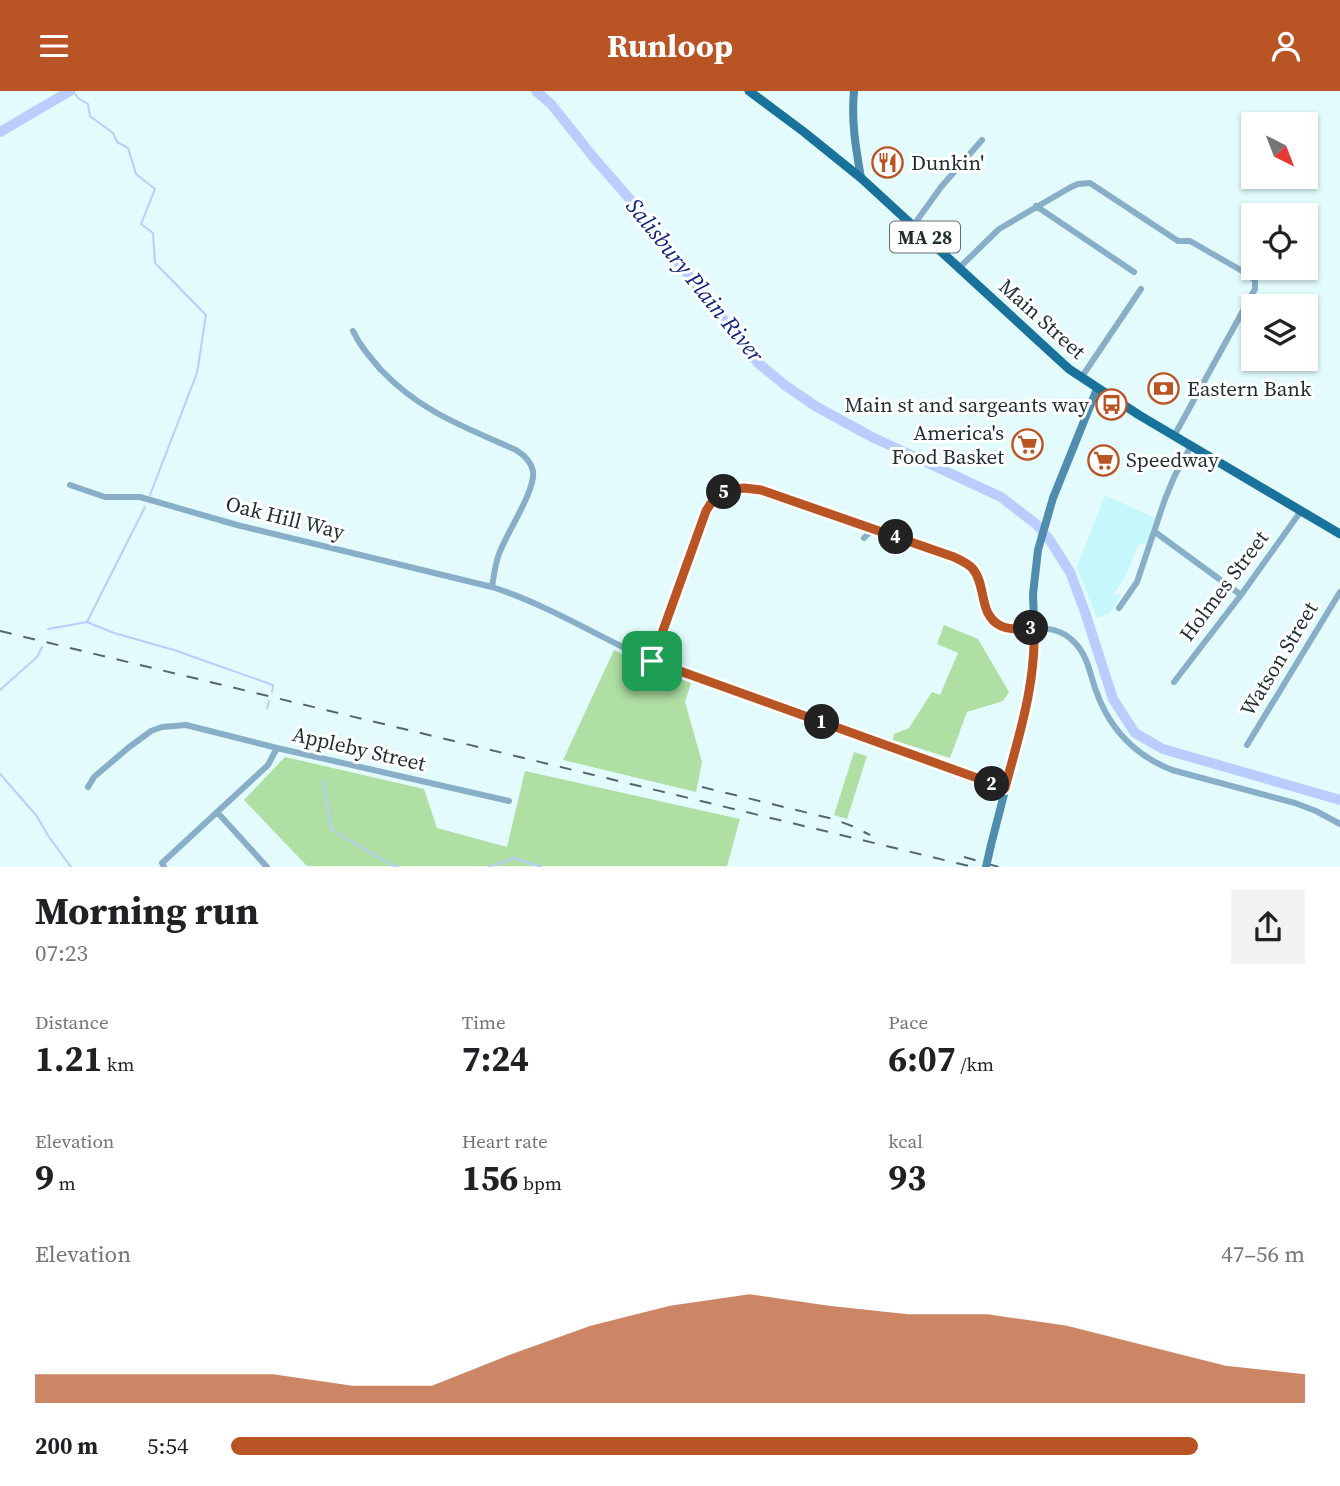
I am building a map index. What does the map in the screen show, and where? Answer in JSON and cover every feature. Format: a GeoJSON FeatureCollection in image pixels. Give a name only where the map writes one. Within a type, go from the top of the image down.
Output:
{"type":"FeatureCollection","features":[{"type":"Feature","properties":{"kind":"main road","name":"Main Street"},"geometry":{"type":"LineString","coordinates":[[748,91],[861,178],[1046,349],[1082,378],[1340,534]]}},
{"type":"Feature","properties":{"kind":"main road"},"geometry":{"type":"LineString","coordinates":[[854,91],[852,114],[861,178]]}},
{"type":"Feature","properties":{"kind":"main road"},"geometry":{"type":"LineString","coordinates":[[847,166],[854,158],[856,150]]}},
{"type":"Feature","properties":{"kind":"main road"},"geometry":{"type":"LineString","coordinates":[[986,866],[1028,701],[1034,665],[1033,594],[1038,549],[1047,516],[1097,389]]}},
{"type":"Feature","properties":{"kind":"street"},"geometry":{"type":"LineString","coordinates":[[913,226],[941,187],[982,140]]}},
{"type":"Feature","properties":{"kind":"street"},"geometry":{"type":"LineString","coordinates":[[959,268],[999,229],[1078,184],[1090,183],[1178,241],[1190,240],[1251,276],[1256,285],[1252,294],[1174,436]]}},
{"type":"Feature","properties":{"kind":"street"},"geometry":{"type":"LineString","coordinates":[[1036,206],[1134,272]]}},
{"type":"Feature","properties":{"kind":"street"},"geometry":{"type":"LineString","coordinates":[[1082,378],[1141,289]]}},
{"type":"Feature","properties":{"kind":"street"},"geometry":{"type":"LineString","coordinates":[[352,331],[367,354],[415,401],[516,450],[529,462],[533,472],[531,487],[498,555],[492,587]]}},
{"type":"Feature","properties":{"kind":"street"},"geometry":{"type":"LineString","coordinates":[[1119,608],[1137,582],[1165,499],[1191,446]]}},
{"type":"Feature","properties":{"kind":"street","name":"Oak Hill Way"},"geometry":{"type":"LineString","coordinates":[[70,485],[105,497],[140,497],[237,525],[492,587],[516,595],[652,661],[1005,788]]}},
{"type":"Feature","properties":{"kind":"street"},"geometry":{"type":"LineString","coordinates":[[652,661],[706,511],[714,497],[726,491],[744,488],[761,490],[964,562],[972,568],[978,579],[983,603],[1001,626],[1012,629],[1051,628],[1061,632],[1077,645],[1086,660],[1110,721],[1129,744],[1155,763],[1295,803],[1340,824]]}},
{"type":"Feature","properties":{"kind":"street","name":"Holmes Street"},"geometry":{"type":"LineString","coordinates":[[1174,682],[1301,511]]}},
{"type":"Feature","properties":{"kind":"street"},"geometry":{"type":"LineString","coordinates":[[864,538],[872,530]]}},
{"type":"Feature","properties":{"kind":"street"},"geometry":{"type":"LineString","coordinates":[[1155,532],[1241,595]]}},
{"type":"Feature","properties":{"kind":"street","name":"Watson Street"},"geometry":{"type":"LineString","coordinates":[[1247,745],[1340,593]]}},
{"type":"Feature","properties":{"kind":"street"},"geometry":{"type":"LineString","coordinates":[[88,787],[94,777],[128,748],[151,731],[162,727],[186,725],[277,748]]}},
{"type":"Feature","properties":{"kind":"street","name":"Appleby Street"},"geometry":{"type":"LineString","coordinates":[[163,865],[268,765],[277,748],[509,801]]}},
{"type":"Feature","properties":{"kind":"street"},"geometry":{"type":"LineString","coordinates":[[218,812],[267,866]]}},
{"type":"Feature","properties":{"kind":"shaded area"},"geometry":{"type":"Polygon","coordinates":[[[1105,495],[1155,518],[1147,543],[1138,545],[1126,575],[1113,595],[1122,594],[1109,614],[1097,618],[1077,567],[1105,495]]]}},
{"type":"Feature","properties":{"kind":"green space"},"geometry":{"type":"Polygon","coordinates":[[[944,625],[978,639],[1009,692],[1003,701],[967,712],[950,758],[893,740],[894,734],[909,728],[932,692],[940,695],[958,653],[937,644],[944,625]]]}},
{"type":"Feature","properties":{"kind":"green space"},"geometry":{"type":"Polygon","coordinates":[[[614,650],[650,668],[691,683],[685,702],[702,762],[696,792],[563,760],[614,650]]]}},
{"type":"Feature","properties":{"kind":"green space"},"geometry":{"type":"Polygon","coordinates":[[[854,752],[867,756],[847,819],[834,815],[854,752]]]}},
{"type":"Feature","properties":{"kind":"green space"},"geometry":{"type":"Polygon","coordinates":[[[285,757],[424,789],[437,828],[507,847],[525,771],[740,819],[727,866],[307,866],[244,800],[285,757]]]}},
{"type":"Feature","properties":{"kind":"waterway","name":"Salisbury Plain River"},"geometry":{"type":"LineString","coordinates":[[0,132],[70,91]]}},
{"type":"Feature","properties":{"kind":"waterway"},"geometry":{"type":"LineString","coordinates":[[73,91],[88,104],[90,116],[113,133],[117,142],[128,148],[136,174],[155,189],[141,224],[153,233],[155,263],[206,315],[197,373],[150,495]]}},
{"type":"Feature","properties":{"kind":"waterway","name":"Salisbury Plain River"},"geometry":{"type":"LineString","coordinates":[[536,91],[551,104],[648,220],[758,363],[817,407],[872,437],[1001,497],[1036,524],[1070,572],[1113,699],[1135,733],[1163,749],[1340,800]]}},
{"type":"Feature","properties":{"kind":"waterway"},"geometry":{"type":"LineString","coordinates":[[48,629],[87,622],[145,507]]}},
{"type":"Feature","properties":{"kind":"waterway"},"geometry":{"type":"LineString","coordinates":[[87,622],[273,685],[272,692]]}},
{"type":"Feature","properties":{"kind":"waterway"},"geometry":{"type":"LineString","coordinates":[[0,690],[37,657],[42,647]]}},
{"type":"Feature","properties":{"kind":"waterway"},"geometry":{"type":"LineString","coordinates":[[267,708],[269,701]]}},
{"type":"Feature","properties":{"kind":"waterway"},"geometry":{"type":"LineString","coordinates":[[0,774],[36,815],[71,867]]}},
{"type":"Feature","properties":{"kind":"waterway"},"geometry":{"type":"LineString","coordinates":[[323,781],[332,830],[398,867]]}},
{"type":"Feature","properties":{"kind":"waterway"},"geometry":{"type":"LineString","coordinates":[[489,867],[514,858],[541,867]]}},
{"type":"Feature","properties":{"kind":"railway"},"geometry":{"type":"LineString","coordinates":[[0,631],[973,867]]}},
{"type":"Feature","properties":{"kind":"railway"},"geometry":{"type":"LineString","coordinates":[[702,787],[833,819],[870,835]]}},
{"type":"Feature","properties":{"kind":"railway"},"geometry":{"type":"LineString","coordinates":[[964,857],[999,867]]}},
{"type":"Feature","properties":{"kind":"place","name":"Dunkin'"},"geometry":{"type":"Point","coordinates":[888,163]}},
{"type":"Feature","properties":{"kind":"place","name":"Eastern Bank"},"geometry":{"type":"Point","coordinates":[1164,389]}},
{"type":"Feature","properties":{"kind":"place","name":"Main st and sargeants way"},"geometry":{"type":"Point","coordinates":[1112,405]}},
{"type":"Feature","properties":{"kind":"place","name":"America's Food Basket"},"geometry":{"type":"Point","coordinates":[1027,445]}},
{"type":"Feature","properties":{"kind":"place","name":"Speedway"},"geometry":{"type":"Point","coordinates":[1103,460]}},
{"type":"Feature","properties":{"kind":"route"},"geometry":{"type":"LineString","coordinates":[[744,488],[761,490],[954,557],[972,568],[978,579],[983,603],[994,620],[1001,626],[1012,629],[1034,628],[1034,665],[1028,701],[1005,788],[652,661],[706,511],[714,497],[726,491],[744,488]]}}]}
